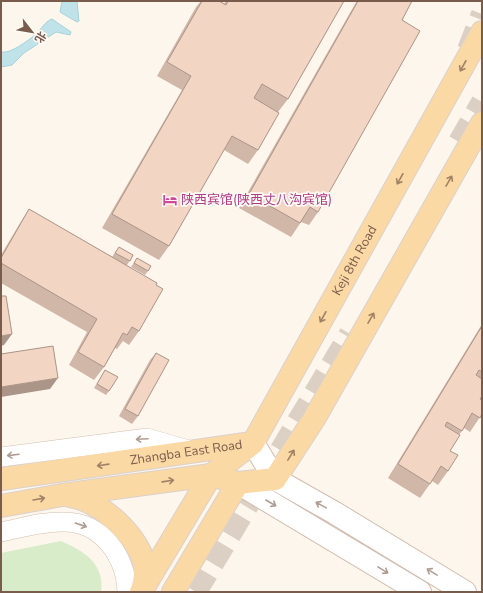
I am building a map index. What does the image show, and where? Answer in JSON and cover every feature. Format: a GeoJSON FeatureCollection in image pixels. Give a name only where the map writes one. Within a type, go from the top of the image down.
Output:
{"type":"FeatureCollection","features":[{"type":"Feature","properties":{"kind":"main road","name":"Keji 8th Road"},"geometry":{"type":"LineString","coordinates":[[210,475],[253,443],[482,32]]}},
{"type":"Feature","properties":{"kind":"main road"},"geometry":{"type":"LineString","coordinates":[[173,592],[238,484],[275,479],[314,419],[482,123]]}},
{"type":"Feature","properties":{"kind":"main road","name":"Zhangba East Road"},"geometry":{"type":"LineString","coordinates":[[1,479],[253,443]]}},
{"type":"Feature","properties":{"kind":"main road","name":"Zhangba East Road"},"geometry":{"type":"LineString","coordinates":[[1,506],[62,495],[210,475],[238,484]]}},
{"type":"Feature","properties":{"kind":"main road"},"geometry":{"type":"LineString","coordinates":[[136,591],[210,475]]}},
{"type":"Feature","properties":{"kind":"main road"},"geometry":{"type":"LineString","coordinates":[[62,495],[84,499],[97,506],[121,526],[134,543],[143,562],[145,579],[136,591]]}},
{"type":"Feature","properties":{"kind":"street"},"geometry":{"type":"LineString","coordinates":[[1,457],[147,438],[193,452]]}},
{"type":"Feature","properties":{"kind":"street","name":"Zhangba East Road"},"geometry":{"type":"LineString","coordinates":[[253,443],[275,479],[335,513],[465,592]]}},
{"type":"Feature","properties":{"kind":"street","name":"Zhangba East Road"},"geometry":{"type":"LineString","coordinates":[[238,484],[420,592]]}},
{"type":"Feature","properties":{"kind":"street"},"geometry":{"type":"LineString","coordinates":[[1,532],[56,522],[74,522],[89,528],[102,536],[114,549],[136,591]]}},
{"type":"Feature","properties":{"kind":"green space"},"geometry":{"type":"Polygon","coordinates":[[[61,541],[85,554],[96,566],[100,574],[101,592],[1,592],[1,553],[61,541]]]}},
{"type":"Feature","properties":{"kind":"water"},"geometry":{"type":"Polygon","coordinates":[[[62,1],[77,1],[79,21],[77,22],[60,12],[62,1]]]}},
{"type":"Feature","properties":{"kind":"water"},"geometry":{"type":"Polygon","coordinates":[[[52,19],[71,32],[70,35],[56,32],[24,53],[12,65],[1,67],[1,52],[9,51],[23,44],[52,19]]]}},
{"type":"Feature","properties":{"kind":"building"},"geometry":{"type":"Polygon","coordinates":[[[202,1],[219,1],[226,5],[228,1],[344,1],[288,99],[262,84],[254,98],[279,113],[258,150],[232,136],[169,246],[112,214],[191,76],[167,62],[202,1]]]}},
{"type":"Feature","properties":{"kind":"building"},"geometry":{"type":"Polygon","coordinates":[[[358,1],[412,1],[402,20],[420,31],[318,212],[310,207],[300,223],[249,194],[358,1]]]}},
{"type":"Feature","properties":{"kind":"building"},"geometry":{"type":"Polygon","coordinates":[[[29,209],[157,283],[156,285],[163,289],[139,331],[132,327],[127,335],[123,333],[104,367],[78,352],[97,319],[1,263],[1,258],[29,209]]]}},
{"type":"Feature","properties":{"kind":"building"},"geometry":{"type":"Polygon","coordinates":[[[119,247],[133,255],[130,261],[115,253],[119,247]]]}},
{"type":"Feature","properties":{"kind":"building"},"geometry":{"type":"Polygon","coordinates":[[[137,258],[151,266],[148,271],[134,263],[137,258]]]}},
{"type":"Feature","properties":{"kind":"building"},"geometry":{"type":"Polygon","coordinates":[[[1,296],[6,296],[12,334],[1,336],[1,296]]]}},
{"type":"Feature","properties":{"kind":"building"},"geometry":{"type":"Polygon","coordinates":[[[482,326],[482,372],[479,370],[476,375],[482,379],[482,396],[480,399],[482,400],[482,414],[480,418],[472,413],[462,431],[447,422],[445,426],[460,435],[450,451],[458,455],[448,471],[441,466],[430,484],[398,464],[482,326]]]}},
{"type":"Feature","properties":{"kind":"building"},"geometry":{"type":"Polygon","coordinates":[[[53,346],[58,378],[1,387],[1,354],[53,346]]]}},
{"type":"Feature","properties":{"kind":"building"},"geometry":{"type":"Polygon","coordinates":[[[156,353],[169,360],[138,416],[125,409],[156,353]]]}},
{"type":"Feature","properties":{"kind":"building"},"geometry":{"type":"Polygon","coordinates":[[[105,370],[118,377],[109,391],[97,384],[105,370]]]}},
{"type":"Feature","properties":{"kind":"tunnel"},"geometry":{"type":"LineString","coordinates":[[468,50],[482,14]]}},
{"type":"Feature","properties":{"kind":"tunnel"},"geometry":{"type":"LineString","coordinates":[[459,142],[482,102]]}},
{"type":"Feature","properties":{"kind":"tunnel"},"geometry":{"type":"LineString","coordinates":[[196,592],[350,334]]}},
{"type":"Feature","properties":{"kind":"place","name":"陕西宾馆(陕西丈八沟宾馆)"},"geometry":{"type":"Point","coordinates":[170,200]}}]}
